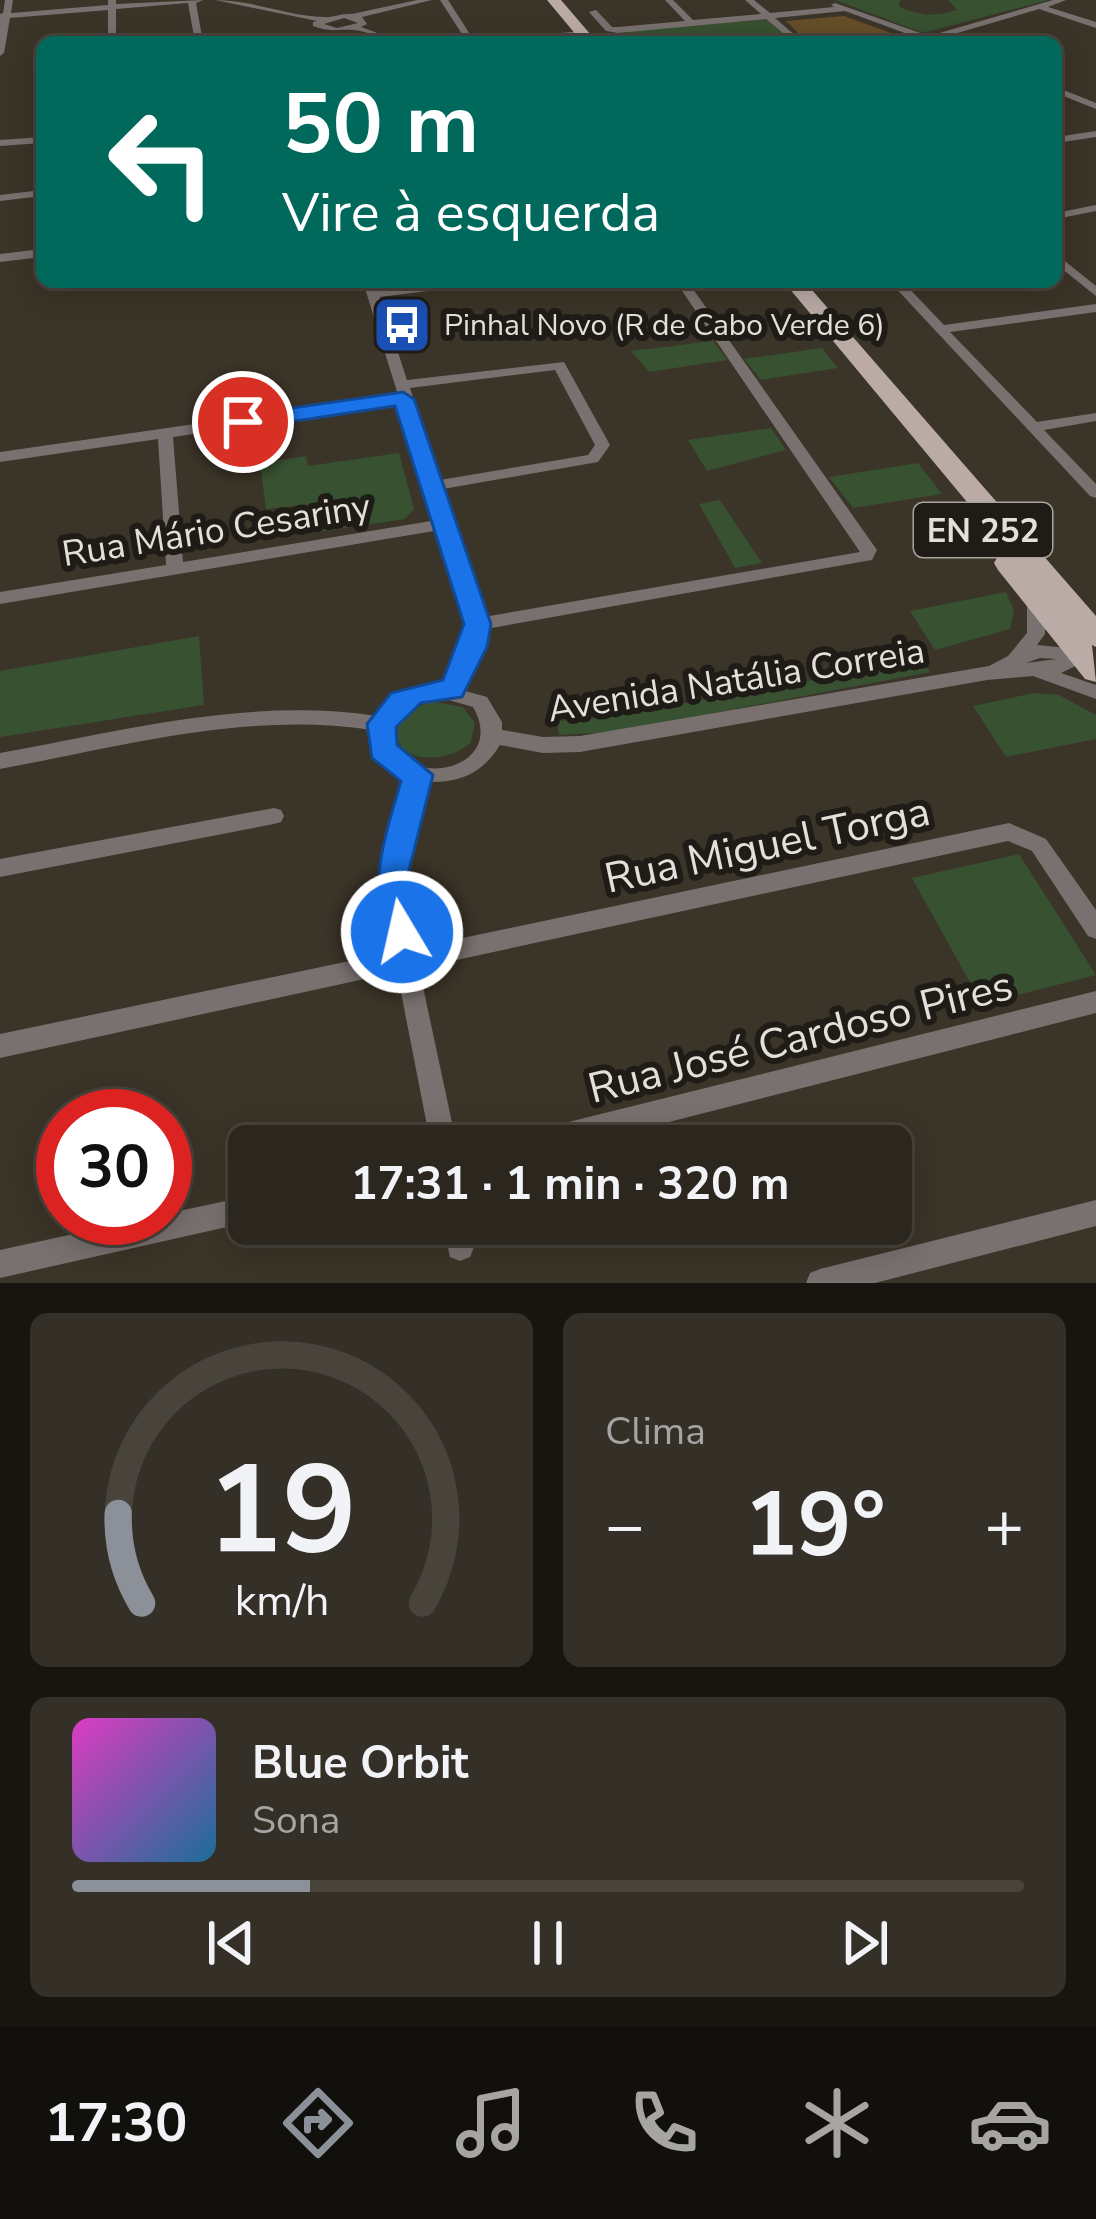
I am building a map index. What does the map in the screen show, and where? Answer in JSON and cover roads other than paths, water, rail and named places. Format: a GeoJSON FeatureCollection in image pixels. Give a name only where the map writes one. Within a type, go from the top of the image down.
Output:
{"type":"FeatureCollection","features":[{"type":"Feature","properties":{"kind":"main road"},"geometry":{"type":"LineString","coordinates":[[554,0],[585,36]]}},
{"type":"Feature","properties":{"kind":"main road","name":"EN 252"},"geometry":{"type":"LineString","coordinates":[[799,288],[1093,654]]}},
{"type":"Feature","properties":{"kind":"main road","name":"EN 252"},"geometry":{"type":"LineString","coordinates":[[878,383],[1036,598],[1093,654]]}},
{"type":"Feature","properties":{"kind":"street"},"geometry":{"type":"LineString","coordinates":[[0,52],[9,0]]}},
{"type":"Feature","properties":{"kind":"street"},"geometry":{"type":"LineString","coordinates":[[332,0],[338,15]]}},
{"type":"Feature","properties":{"kind":"street"},"geometry":{"type":"LineString","coordinates":[[324,36],[428,0]]}},
{"type":"Feature","properties":{"kind":"street"},"geometry":{"type":"LineString","coordinates":[[444,0],[467,36]]}},
{"type":"Feature","properties":{"kind":"street"},"geometry":{"type":"LineString","coordinates":[[669,0],[692,24]]}},
{"type":"Feature","properties":{"kind":"street"},"geometry":{"type":"LineString","coordinates":[[748,0],[792,36]]}},
{"type":"Feature","properties":{"kind":"street"},"geometry":{"type":"LineString","coordinates":[[825,0],[922,36]]}},
{"type":"Feature","properties":{"kind":"street"},"geometry":{"type":"LineString","coordinates":[[946,36],[1062,0]]}},
{"type":"Feature","properties":{"kind":"street"},"geometry":{"type":"LineString","coordinates":[[4,16],[112,4],[224,2],[321,19],[338,15],[385,36]]}},
{"type":"Feature","properties":{"kind":"street"},"geometry":{"type":"LineString","coordinates":[[195,3],[198,36]]}},
{"type":"Feature","properties":{"kind":"street"},"geometry":{"type":"LineString","coordinates":[[112,4],[112,36]]}},
{"type":"Feature","properties":{"kind":"street"},"geometry":{"type":"LineString","coordinates":[[1040,7],[1096,25]]}},
{"type":"Feature","properties":{"kind":"street"},"geometry":{"type":"LineString","coordinates":[[593,12],[618,30],[844,9]]}},
{"type":"Feature","properties":{"kind":"street"},"geometry":{"type":"LineString","coordinates":[[321,19],[317,26],[331,31]]}},
{"type":"Feature","properties":{"kind":"street"},"geometry":{"type":"LineString","coordinates":[[1069,95],[1084,90]]}},
{"type":"Feature","properties":{"kind":"street"},"geometry":{"type":"LineString","coordinates":[[1062,92],[1096,106]]}},
{"type":"Feature","properties":{"kind":"street"},"geometry":{"type":"LineString","coordinates":[[1062,139],[1096,134]]}},
{"type":"Feature","properties":{"kind":"street"},"geometry":{"type":"LineString","coordinates":[[0,143],[36,140]]}},
{"type":"Feature","properties":{"kind":"street"},"geometry":{"type":"LineString","coordinates":[[0,198],[36,195]]}},
{"type":"Feature","properties":{"kind":"street"},"geometry":{"type":"LineString","coordinates":[[1062,215],[1096,208]]}},
{"type":"Feature","properties":{"kind":"street"},"geometry":{"type":"LineString","coordinates":[[0,258],[36,255]]}},
{"type":"Feature","properties":{"kind":"street"},"geometry":{"type":"LineString","coordinates":[[1062,263],[1096,292]]}},
{"type":"Feature","properties":{"kind":"street"},"geometry":{"type":"LineString","coordinates":[[371,288],[478,624],[467,663],[452,690]]}},
{"type":"Feature","properties":{"kind":"street"},"geometry":{"type":"LineString","coordinates":[[478,624],[866,556],[869,550],[686,288]]}},
{"type":"Feature","properties":{"kind":"street"},"geometry":{"type":"LineString","coordinates":[[902,288],[1096,493]]}},
{"type":"Feature","properties":{"kind":"street"},"geometry":{"type":"LineString","coordinates":[[941,329],[1096,308]]}},
{"type":"Feature","properties":{"kind":"street"},"geometry":{"type":"LineString","coordinates":[[0,457],[559,365],[603,445],[593,459],[432,486]]}},
{"type":"Feature","properties":{"kind":"street"},"geometry":{"type":"LineString","coordinates":[[1034,427],[1096,417]]}},
{"type":"Feature","properties":{"kind":"street"},"geometry":{"type":"LineString","coordinates":[[165,433],[175,570]]}},
{"type":"Feature","properties":{"kind":"street","name":"Rua Mário Cesariny"},"geometry":{"type":"LineString","coordinates":[[0,598],[443,524]]}},
{"type":"Feature","properties":{"kind":"street"},"geometry":{"type":"LineString","coordinates":[[1013,665],[1036,634],[1036,598]]}},
{"type":"Feature","properties":{"kind":"street","name":"Avenida Natália Correia"},"geometry":{"type":"LineString","coordinates":[[494,736],[542,745],[580,744],[1013,665],[1065,666],[1093,654]]}},
{"type":"Feature","properties":{"kind":"street","name":"Avenida Natália Correia"},"geometry":{"type":"LineString","coordinates":[[1013,665],[1096,692]]}},
{"type":"Feature","properties":{"kind":"street"},"geometry":{"type":"LineString","coordinates":[[452,690],[480,701],[489,711],[494,736],[480,759],[467,768],[418,775],[403,769],[382,749],[382,724],[401,700],[417,693],[452,690]]}},
{"type":"Feature","properties":{"kind":"street"},"geometry":{"type":"LineString","coordinates":[[0,761],[276,713],[328,712],[382,724]]}},
{"type":"Feature","properties":{"kind":"street"},"geometry":{"type":"LineString","coordinates":[[418,775],[393,870],[394,902],[440,1125]]}},
{"type":"Feature","properties":{"kind":"street"},"geometry":{"type":"LineString","coordinates":[[0,868],[274,816]]}},
{"type":"Feature","properties":{"kind":"street","name":"Rua Miguel Torga"},"geometry":{"type":"LineString","coordinates":[[0,1046],[1009,832],[1039,844],[1096,929]]}},
{"type":"Feature","properties":{"kind":"street","name":"Rua José Cardoso Pires"},"geometry":{"type":"LineString","coordinates":[[607,1125],[1096,1002]]}},
{"type":"Feature","properties":{"kind":"street"},"geometry":{"type":"LineString","coordinates":[[820,1283],[1096,1213]]}},
{"type":"Feature","properties":{"kind":"street"},"geometry":{"type":"LineString","coordinates":[[0,1264],[228,1214]]}},
{"type":"Feature","properties":{"kind":"place","name":"Pinhal Novo (R de Cabo Verde 6)"},"geometry":{"type":"Point","coordinates":[402,325]}}]}
